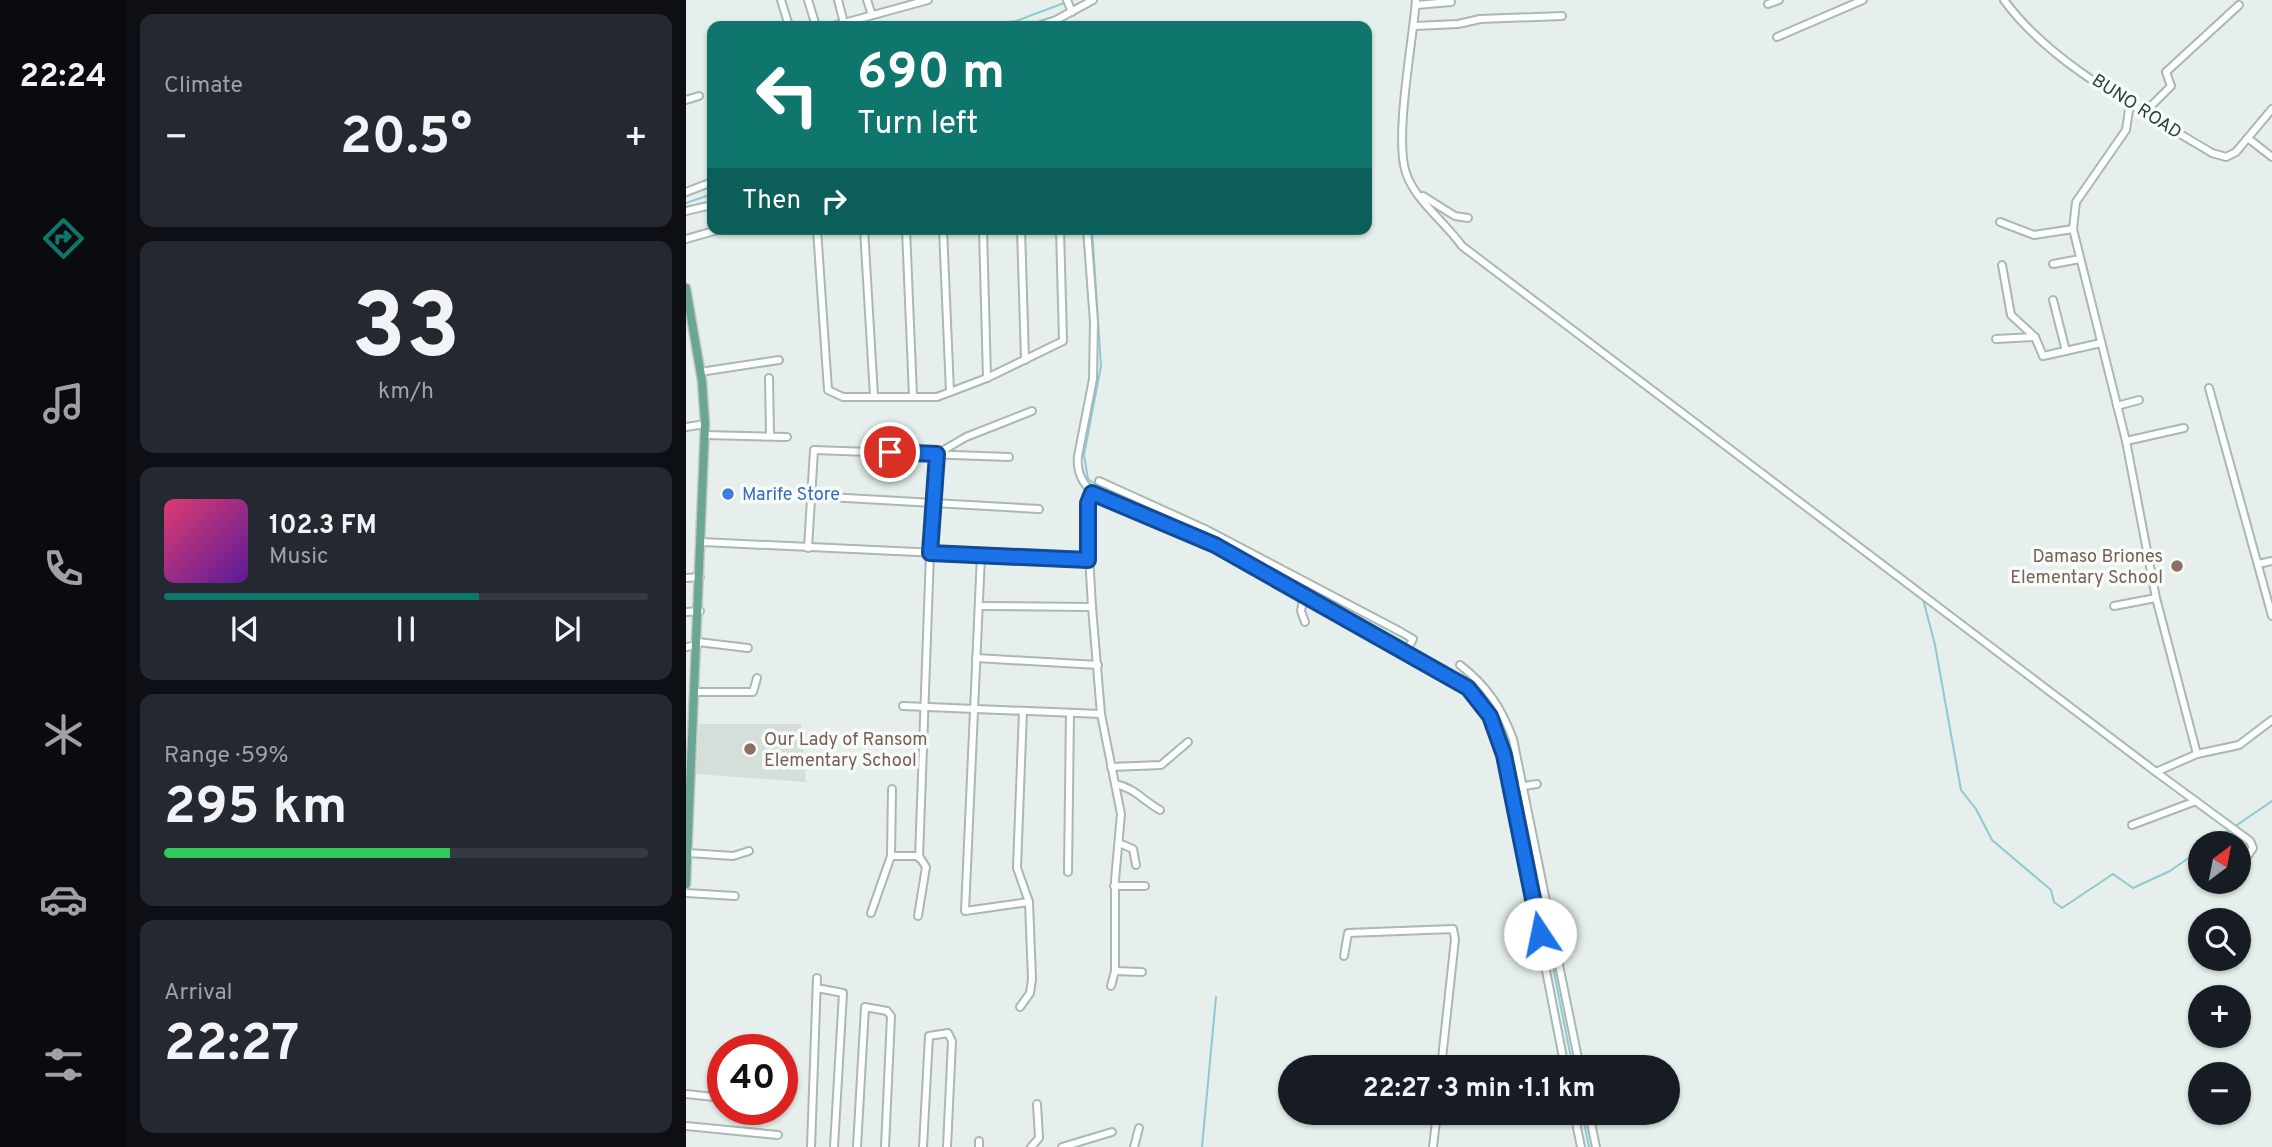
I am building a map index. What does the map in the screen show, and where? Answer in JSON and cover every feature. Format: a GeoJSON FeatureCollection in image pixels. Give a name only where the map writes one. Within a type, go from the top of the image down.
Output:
{"type":"FeatureCollection","features":[{"type":"Feature","properties":{"kind":"main road"},"geometry":{"type":"LineString","coordinates":[[686,288],[700,372],[705,424],[700,611],[686,884]]}},
{"type":"Feature","properties":{"kind":"street"},"geometry":{"type":"LineString","coordinates":[[781,0],[787,21]]}},
{"type":"Feature","properties":{"kind":"street"},"geometry":{"type":"LineString","coordinates":[[808,0],[815,21]]}},
{"type":"Feature","properties":{"kind":"street"},"geometry":{"type":"LineString","coordinates":[[838,0],[843,21]]}},
{"type":"Feature","properties":{"kind":"street"},"geometry":{"type":"LineString","coordinates":[[867,0],[872,15]]}},
{"type":"Feature","properties":{"kind":"street"},"geometry":{"type":"LineString","coordinates":[[851,21],[899,4],[928,0]]}},
{"type":"Feature","properties":{"kind":"street"},"geometry":{"type":"LineString","coordinates":[[1059,21],[1070,6],[1093,0]]}},
{"type":"Feature","properties":{"kind":"street"},"geometry":{"type":"LineString","coordinates":[[1768,4],[1779,0]]}},
{"type":"Feature","properties":{"kind":"street"},"geometry":{"type":"LineString","coordinates":[[1777,37],[1849,2],[1863,0]]}},
{"type":"Feature","properties":{"kind":"street","name":"BUNO ROAD"},"geometry":{"type":"LineString","coordinates":[[2004,0],[2035,37],[2130,103],[2221,156],[2231,156],[2249,139],[2272,109]]}},
{"type":"Feature","properties":{"kind":"street"},"geometry":{"type":"LineString","coordinates":[[1451,2],[1416,3],[1403,147],[1405,172],[1418,193],[1462,246],[2236,831]]}},
{"type":"Feature","properties":{"kind":"street"},"geometry":{"type":"LineString","coordinates":[[2145,112],[2171,86],[2166,72],[2239,5]]}},
{"type":"Feature","properties":{"kind":"street"},"geometry":{"type":"LineString","coordinates":[[1414,26],[1458,24],[1486,18],[1562,16]]}},
{"type":"Feature","properties":{"kind":"street"},"geometry":{"type":"LineString","coordinates":[[686,100],[698,96]]}},
{"type":"Feature","properties":{"kind":"street"},"geometry":{"type":"LineString","coordinates":[[2130,103],[2126,130],[2076,202],[2073,229],[2126,442],[2156,598],[2197,754]]}},
{"type":"Feature","properties":{"kind":"street"},"geometry":{"type":"LineString","coordinates":[[2249,139],[2272,157]]}},
{"type":"Feature","properties":{"kind":"street"},"geometry":{"type":"LineString","coordinates":[[686,191],[707,184]]}},
{"type":"Feature","properties":{"kind":"street"},"geometry":{"type":"LineString","coordinates":[[1418,193],[1455,216],[1468,219]]}},
{"type":"Feature","properties":{"kind":"street"},"geometry":{"type":"LineString","coordinates":[[686,211],[707,206]]}},
{"type":"Feature","properties":{"kind":"street"},"geometry":{"type":"LineString","coordinates":[[2000,222],[2034,235],[2073,229]]}},
{"type":"Feature","properties":{"kind":"street"},"geometry":{"type":"LineString","coordinates":[[686,239],[707,233]]}},
{"type":"Feature","properties":{"kind":"street"},"geometry":{"type":"LineString","coordinates":[[817,235],[828,390],[835,395],[937,397],[987,378],[1060,344],[1064,338],[1060,235]]}},
{"type":"Feature","properties":{"kind":"street"},"geometry":{"type":"LineString","coordinates":[[864,235],[874,396]]}},
{"type":"Feature","properties":{"kind":"street"},"geometry":{"type":"LineString","coordinates":[[906,235],[913,396]]}},
{"type":"Feature","properties":{"kind":"street"},"geometry":{"type":"LineString","coordinates":[[943,235],[950,392]]}},
{"type":"Feature","properties":{"kind":"street"},"geometry":{"type":"LineString","coordinates":[[982,235],[987,378]]}},
{"type":"Feature","properties":{"kind":"street"},"geometry":{"type":"LineString","coordinates":[[1021,235],[1025,360]]}},
{"type":"Feature","properties":{"kind":"street"},"geometry":{"type":"LineString","coordinates":[[1087,235],[1094,363],[1077,462],[1083,482],[1092,493],[1215,545],[1459,682],[1480,699],[1497,731],[1506,768],[1562,1055]]}},
{"type":"Feature","properties":{"kind":"street"},"geometry":{"type":"LineString","coordinates":[[2053,264],[2080,259]]}},
{"type":"Feature","properties":{"kind":"street"},"geometry":{"type":"LineString","coordinates":[[2002,265],[2011,315],[2035,338],[2043,356],[2101,343]]}},
{"type":"Feature","properties":{"kind":"street"},"geometry":{"type":"LineString","coordinates":[[2053,300],[2066,351]]}},
{"type":"Feature","properties":{"kind":"street"},"geometry":{"type":"LineString","coordinates":[[1996,339],[2035,338]]}},
{"type":"Feature","properties":{"kind":"street"},"geometry":{"type":"LineString","coordinates":[[700,372],[779,360]]}},
{"type":"Feature","properties":{"kind":"street"},"geometry":{"type":"LineString","coordinates":[[769,378],[770,436]]}},
{"type":"Feature","properties":{"kind":"street"},"geometry":{"type":"LineString","coordinates":[[2210,388],[2272,616]]}},
{"type":"Feature","properties":{"kind":"street"},"geometry":{"type":"LineString","coordinates":[[2117,406],[2139,400]]}},
{"type":"Feature","properties":{"kind":"street"},"geometry":{"type":"LineString","coordinates":[[918,916],[926,867],[919,857],[930,553],[937,454],[940,449],[966,437],[1032,411]]}},
{"type":"Feature","properties":{"kind":"street"},"geometry":{"type":"LineString","coordinates":[[686,427],[705,424]]}},
{"type":"Feature","properties":{"kind":"street"},"geometry":{"type":"LineString","coordinates":[[2126,442],[2184,428]]}},
{"type":"Feature","properties":{"kind":"street"},"geometry":{"type":"LineString","coordinates":[[705,435],[787,437]]}},
{"type":"Feature","properties":{"kind":"street"},"geometry":{"type":"LineString","coordinates":[[808,548],[816,449],[1009,457]]}},
{"type":"Feature","properties":{"kind":"street"},"geometry":{"type":"LineString","coordinates":[[1099,481],[1205,529],[1401,632],[1413,639],[1406,652]]}},
{"type":"Feature","properties":{"kind":"street"},"geometry":{"type":"LineString","coordinates":[[1092,493],[1088,503],[1088,560],[1101,714],[1121,814],[1114,886],[1115,971],[1111,986]]}},
{"type":"Feature","properties":{"kind":"street"},"geometry":{"type":"LineString","coordinates":[[811,496],[1039,509]]}},
{"type":"Feature","properties":{"kind":"street"},"geometry":{"type":"LineString","coordinates":[[702,542],[1088,560]]}},
{"type":"Feature","properties":{"kind":"street"},"geometry":{"type":"LineString","coordinates":[[981,555],[976,710],[964,911],[1029,902]]}},
{"type":"Feature","properties":{"kind":"street"},"geometry":{"type":"LineString","coordinates":[[2258,564],[2272,561]]}},
{"type":"Feature","properties":{"kind":"street"},"geometry":{"type":"LineString","coordinates":[[686,578],[700,577]]}},
{"type":"Feature","properties":{"kind":"street"},"geometry":{"type":"LineString","coordinates":[[1304,595],[1301,611],[1305,622]]}},
{"type":"Feature","properties":{"kind":"street"},"geometry":{"type":"LineString","coordinates":[[2114,606],[2156,598]]}},
{"type":"Feature","properties":{"kind":"street"},"geometry":{"type":"LineString","coordinates":[[979,606],[1092,607]]}},
{"type":"Feature","properties":{"kind":"street"},"geometry":{"type":"LineString","coordinates":[[686,611],[700,611]]}},
{"type":"Feature","properties":{"kind":"street"},"geometry":{"type":"LineString","coordinates":[[686,647],[698,644],[748,648]]}},
{"type":"Feature","properties":{"kind":"street"},"geometry":{"type":"LineString","coordinates":[[976,658],[1098,665]]}},
{"type":"Feature","properties":{"kind":"street"},"geometry":{"type":"LineString","coordinates":[[1460,665],[1483,683],[1501,707],[1520,765],[1577,1055]]}},
{"type":"Feature","properties":{"kind":"street"},"geometry":{"type":"LineString","coordinates":[[696,692],[753,692],[757,678]]}},
{"type":"Feature","properties":{"kind":"street"},"geometry":{"type":"LineString","coordinates":[[903,706],[1101,714]]}},
{"type":"Feature","properties":{"kind":"street"},"geometry":{"type":"LineString","coordinates":[[1020,1007],[1030,993],[1032,979],[1029,902],[1017,868],[1023,711]]}},
{"type":"Feature","properties":{"kind":"street"},"geometry":{"type":"LineString","coordinates":[[1068,872],[1070,713]]}},
{"type":"Feature","properties":{"kind":"street"},"geometry":{"type":"LineString","coordinates":[[2156,772],[2197,754],[2239,746],[2272,720]]}},
{"type":"Feature","properties":{"kind":"street"},"geometry":{"type":"LineString","coordinates":[[1111,767],[1161,765],[1188,742]]}},
{"type":"Feature","properties":{"kind":"street"},"geometry":{"type":"LineString","coordinates":[[1506,768],[1520,765]]}},
{"type":"Feature","properties":{"kind":"street"},"geometry":{"type":"LineString","coordinates":[[1115,784],[1131,787],[1141,799],[1160,810]]}},
{"type":"Feature","properties":{"kind":"street"},"geometry":{"type":"LineString","coordinates":[[1510,788],[1537,784]]}},
{"type":"Feature","properties":{"kind":"street"},"geometry":{"type":"LineString","coordinates":[[871,913],[891,856],[892,789]]}},
{"type":"Feature","properties":{"kind":"street"},"geometry":{"type":"LineString","coordinates":[[2132,825],[2196,801]]}},
{"type":"Feature","properties":{"kind":"street"},"geometry":{"type":"LineString","coordinates":[[1119,843],[1133,849],[1136,865]]}},
{"type":"Feature","properties":{"kind":"street"},"geometry":{"type":"LineString","coordinates":[[688,853],[733,856],[749,851]]}},
{"type":"Feature","properties":{"kind":"street"},"geometry":{"type":"LineString","coordinates":[[891,856],[919,857]]}},
{"type":"Feature","properties":{"kind":"street"},"geometry":{"type":"LineString","coordinates":[[1114,886],[1145,886]]}},
{"type":"Feature","properties":{"kind":"street"},"geometry":{"type":"LineString","coordinates":[[686,893],[735,896]]}},
{"type":"Feature","properties":{"kind":"street"},"geometry":{"type":"LineString","coordinates":[[1344,956],[1348,933],[1453,929],[1455,939],[1442,1055]]}},
{"type":"Feature","properties":{"kind":"street"},"geometry":{"type":"LineString","coordinates":[[1115,971],[1142,972]]}},
{"type":"Feature","properties":{"kind":"street"},"geometry":{"type":"LineString","coordinates":[[811,1147],[817,978]]}},
{"type":"Feature","properties":{"kind":"street"},"geometry":{"type":"LineString","coordinates":[[817,988],[843,993],[834,1147]]}},
{"type":"Feature","properties":{"kind":"street"},"geometry":{"type":"LineString","coordinates":[[857,1147],[866,1007],[887,1011],[891,1016],[885,1147]]}},
{"type":"Feature","properties":{"kind":"street"},"geometry":{"type":"LineString","coordinates":[[923,1147],[929,1036],[948,1033],[952,1041],[947,1147]]}},
{"type":"Feature","properties":{"kind":"street"},"geometry":{"type":"LineString","coordinates":[[686,1094],[707,1096]]}},
{"type":"Feature","properties":{"kind":"street"},"geometry":{"type":"LineString","coordinates":[[1031,1147],[1039,1138],[1037,1104]]}},
{"type":"Feature","properties":{"kind":"street"},"geometry":{"type":"LineString","coordinates":[[1433,1147],[1436,1125]]}},
{"type":"Feature","properties":{"kind":"street"},"geometry":{"type":"LineString","coordinates":[[1576,1125],[1581,1147]]}},
{"type":"Feature","properties":{"kind":"street"},"geometry":{"type":"LineString","coordinates":[[1591,1125],[1596,1147]]}},
{"type":"Feature","properties":{"kind":"street"},"geometry":{"type":"LineString","coordinates":[[686,1126],[778,1135]]}},
{"type":"Feature","properties":{"kind":"street"},"geometry":{"type":"LineString","coordinates":[[1134,1147],[1139,1128]]}},
{"type":"Feature","properties":{"kind":"street"},"geometry":{"type":"LineString","coordinates":[[1062,1147],[1112,1132]]}},
{"type":"Feature","properties":{"kind":"shaded area","name":"Our Lady of Ransom Elementary School"},"geometry":{"type":"Polygon","coordinates":[[[699,724],[801,724],[806,782],[696,774],[699,724]]]}},
{"type":"Feature","properties":{"kind":"waterway"},"geometry":{"type":"LineString","coordinates":[[1016,21],[1064,3]]}},
{"type":"Feature","properties":{"kind":"waterway"},"geometry":{"type":"LineString","coordinates":[[686,203],[707,196]]}},
{"type":"Feature","properties":{"kind":"waterway"},"geometry":{"type":"LineString","coordinates":[[1092,235],[1101,366],[1084,455],[1088,479],[1104,490],[1203,532],[1405,643]]}},
{"type":"Feature","properties":{"kind":"waterway"},"geometry":{"type":"LineString","coordinates":[[1923,599],[1935,645],[1961,790],[1976,809],[1992,840],[2051,890],[2054,902],[2062,908],[2113,874],[2133,888],[2170,871],[2188,858]]}},
{"type":"Feature","properties":{"kind":"waterway"},"geometry":{"type":"LineString","coordinates":[[1413,648],[1477,684]]}},
{"type":"Feature","properties":{"kind":"waterway"},"geometry":{"type":"LineString","coordinates":[[1491,702],[1512,764]]}},
{"type":"Feature","properties":{"kind":"waterway"},"geometry":{"type":"LineString","coordinates":[[1514,771],[1517,785]]}},
{"type":"Feature","properties":{"kind":"waterway"},"geometry":{"type":"LineString","coordinates":[[1518,791],[1570,1055]]}},
{"type":"Feature","properties":{"kind":"waterway"},"geometry":{"type":"LineString","coordinates":[[2234,827],[2272,801]]}},
{"type":"Feature","properties":{"kind":"waterway"},"geometry":{"type":"LineString","coordinates":[[1202,1147],[1216,997]]}},
{"type":"Feature","properties":{"kind":"waterway"},"geometry":{"type":"LineString","coordinates":[[1584,1125],[1589,1147]]}},
{"type":"Feature","properties":{"kind":"place","name":"Marife Store"},"geometry":{"type":"Point","coordinates":[728,494]}},
{"type":"Feature","properties":{"kind":"place","name":"Damaso Briones Elementary School"},"geometry":{"type":"Point","coordinates":[2177,566]}},
{"type":"Feature","properties":{"kind":"place","name":"Our Lady of Ransom Elementary School"},"geometry":{"type":"Point","coordinates":[750,749]}},
{"type":"Feature","properties":{"kind":"route"},"geometry":{"type":"LineString","coordinates":[[890,452],[937,454],[930,553],[1088,560],[1088,503],[1092,493],[1215,545],[1468,688],[1480,699],[1497,731],[1540,934]]}}]}
